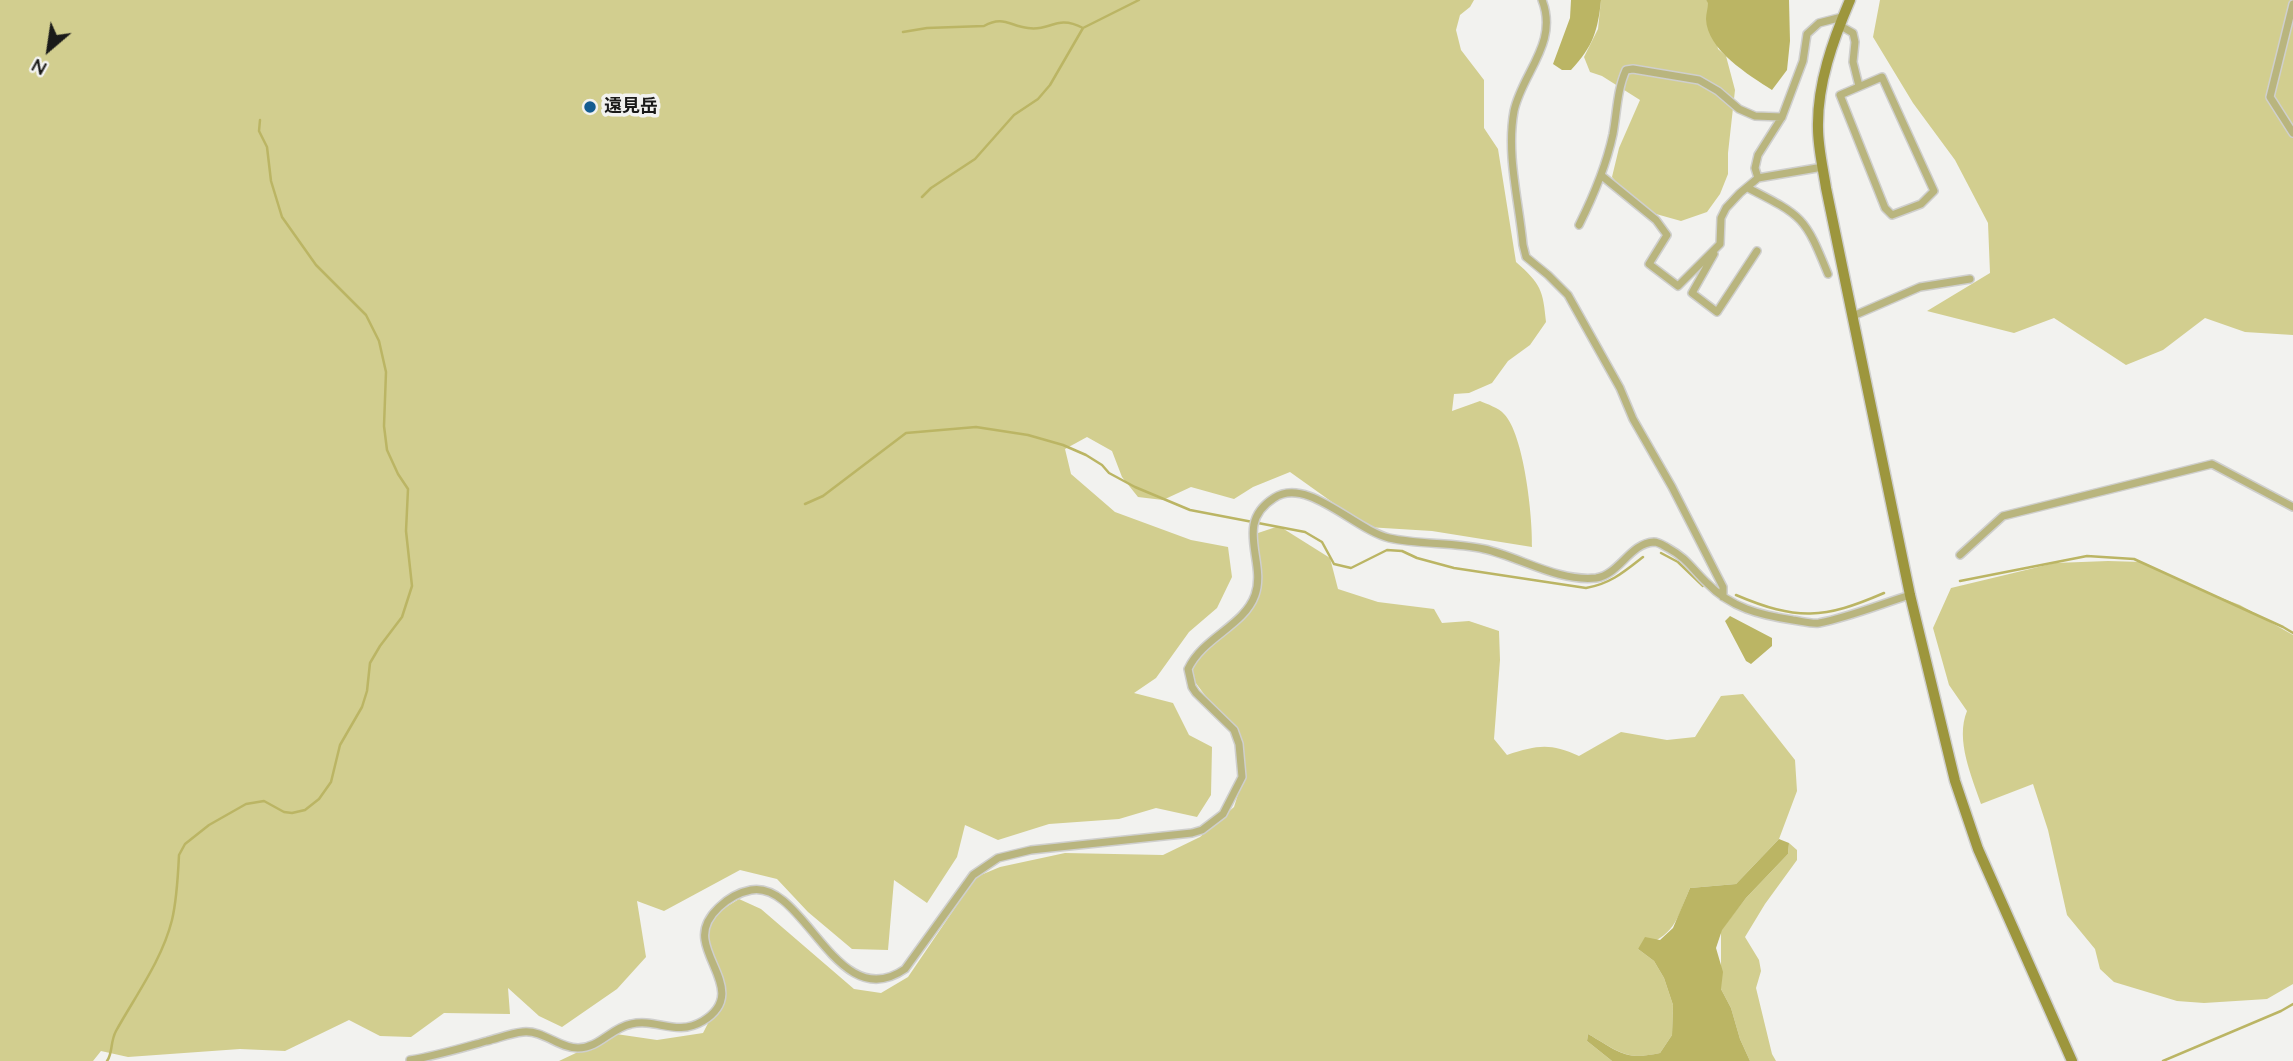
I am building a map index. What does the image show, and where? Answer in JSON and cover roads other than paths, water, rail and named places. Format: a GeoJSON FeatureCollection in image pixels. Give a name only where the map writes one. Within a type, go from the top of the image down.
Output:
{"type":"FeatureCollection","features":[{"type":"Feature","properties":{"kind":"street"},"geometry":{"type":"LineString","coordinates":[[1542,0],[1546,14],[1546,31],[1540,54],[1515,108],[1511,142],[1522,245],[1526,257],[1568,295],[1672,487],[1708,563],[1723,587],[1723,597]]}},
{"type":"Feature","properties":{"kind":"street"},"geometry":{"type":"LineString","coordinates":[[1850,0],[1823,80],[1818,128],[1823,167],[1910,595],[1955,781],[1976,844],[2072,1061]]}},
{"type":"Feature","properties":{"kind":"street"},"geometry":{"type":"LineString","coordinates":[[2293,4],[2270,97],[2293,133]]}},
{"type":"Feature","properties":{"kind":"street"},"geometry":{"type":"LineString","coordinates":[[1841,21],[1853,33],[1853,62],[1860,86]]}},
{"type":"Feature","properties":{"kind":"street"},"geometry":{"type":"LineString","coordinates":[[1758,178],[1755,167],[1758,155],[1782,117],[1802,61],[1807,34],[1819,23],[1841,21]]}},
{"type":"Feature","properties":{"kind":"street"},"geometry":{"type":"LineString","coordinates":[[1579,225],[1602,176],[1613,133],[1621,82],[1626,70],[1699,80],[1755,116],[1782,117]]}},
{"type":"Feature","properties":{"kind":"street"},"geometry":{"type":"LineString","coordinates":[[1882,77],[1934,191],[1922,204],[1892,215],[1885,208],[1840,95],[1860,86],[1882,77]]}},
{"type":"Feature","properties":{"kind":"street"},"geometry":{"type":"LineString","coordinates":[[1757,251],[1717,312],[1692,293],[1720,244],[1721,218],[1740,192],[1758,178],[1823,167]]}},
{"type":"Feature","properties":{"kind":"street"},"geometry":{"type":"LineString","coordinates":[[1602,176],[1656,220],[1667,235],[1649,264],[1678,286],[1720,244]]}},
{"type":"Feature","properties":{"kind":"street"},"geometry":{"type":"LineString","coordinates":[[1748,188],[1792,211],[1804,221],[1813,235],[1828,274]]}},
{"type":"Feature","properties":{"kind":"street"},"geometry":{"type":"LineString","coordinates":[[1853,316],[1920,288],[1970,279]]}},
{"type":"Feature","properties":{"kind":"street"},"geometry":{"type":"LineString","coordinates":[[1960,555],[2003,516],[2212,464],[2293,507]]}},
{"type":"Feature","properties":{"kind":"street"},"geometry":{"type":"LineString","coordinates":[[410,1060],[519,1032],[532,1031],[542,1034],[568,1047],[587,1047],[630,1024],[642,1022],[681,1028],[705,1020],[719,1003],[722,989],[721,978],[704,937],[712,915],[720,906],[748,890],[758,889],[777,897],[847,968],[869,980],[881,980],[894,977],[905,969],[964,885],[973,875],[999,858],[1031,850],[1185,835],[1202,830],[1229,806],[1242,776],[1234,730],[1202,701],[1192,687],[1188,669],[1201,648],[1241,616],[1253,600],[1257,581],[1252,533],[1255,521],[1263,506],[1286,492],[1307,494],[1388,538],[1483,549],[1572,576],[1598,578],[1612,571],[1633,552],[1652,542],[1659,543],[1684,556],[1723,597],[1759,615],[1816,623],[1910,595]]}},
{"type":"Feature","properties":{"kind":"waterway"},"geometry":{"type":"LineString","coordinates":[[903,32],[927,28],[984,26],[996,21],[1036,29],[1060,23],[1083,28],[1139,0]]}},
{"type":"Feature","properties":{"kind":"waterway"},"geometry":{"type":"LineString","coordinates":[[922,197],[975,159],[1014,115],[1038,99],[1050,85],[1083,28]]}},
{"type":"Feature","properties":{"kind":"waterway"},"geometry":{"type":"LineString","coordinates":[[107,1061],[116,1031],[168,935],[175,904],[179,855],[185,844],[209,825],[246,804],[264,801],[284,812],[292,813],[305,810],[319,799],[331,782],[340,745],[362,707],[370,663],[402,617],[412,586],[406,531],[408,489],[387,450],[384,426],[386,372],[379,341],[366,315],[316,265],[282,217],[271,181],[267,147],[259,131],[260,120]]}},
{"type":"Feature","properties":{"kind":"waterway"},"geometry":{"type":"LineString","coordinates":[[805,504],[823,496],[906,433],[976,427],[1028,435],[1063,445],[1086,455],[1109,473],[1135,487],[1190,510],[1305,532],[1322,542],[1334,564],[1351,568],[1387,550],[1402,551],[1454,568],[1586,588],[1610,580],[1643,557]]}},
{"type":"Feature","properties":{"kind":"waterway"},"geometry":{"type":"LineString","coordinates":[[1661,553],[1678,562],[1703,586]]}},
{"type":"Feature","properties":{"kind":"waterway"},"geometry":{"type":"LineString","coordinates":[[1960,581],[2087,556],[2134,559],[2293,633]]}},
{"type":"Feature","properties":{"kind":"waterway"},"geometry":{"type":"LineString","coordinates":[[1736,595],[1776,609],[1810,613],[1844,608],[1884,593]]}},
{"type":"Feature","properties":{"kind":"waterway"},"geometry":{"type":"LineString","coordinates":[[2163,1061],[2293,1004]]}},
{"type":"Feature","properties":{"kind":"place","name":"遠見岳"},"geometry":{"type":"Point","coordinates":[590,107]}}]}
